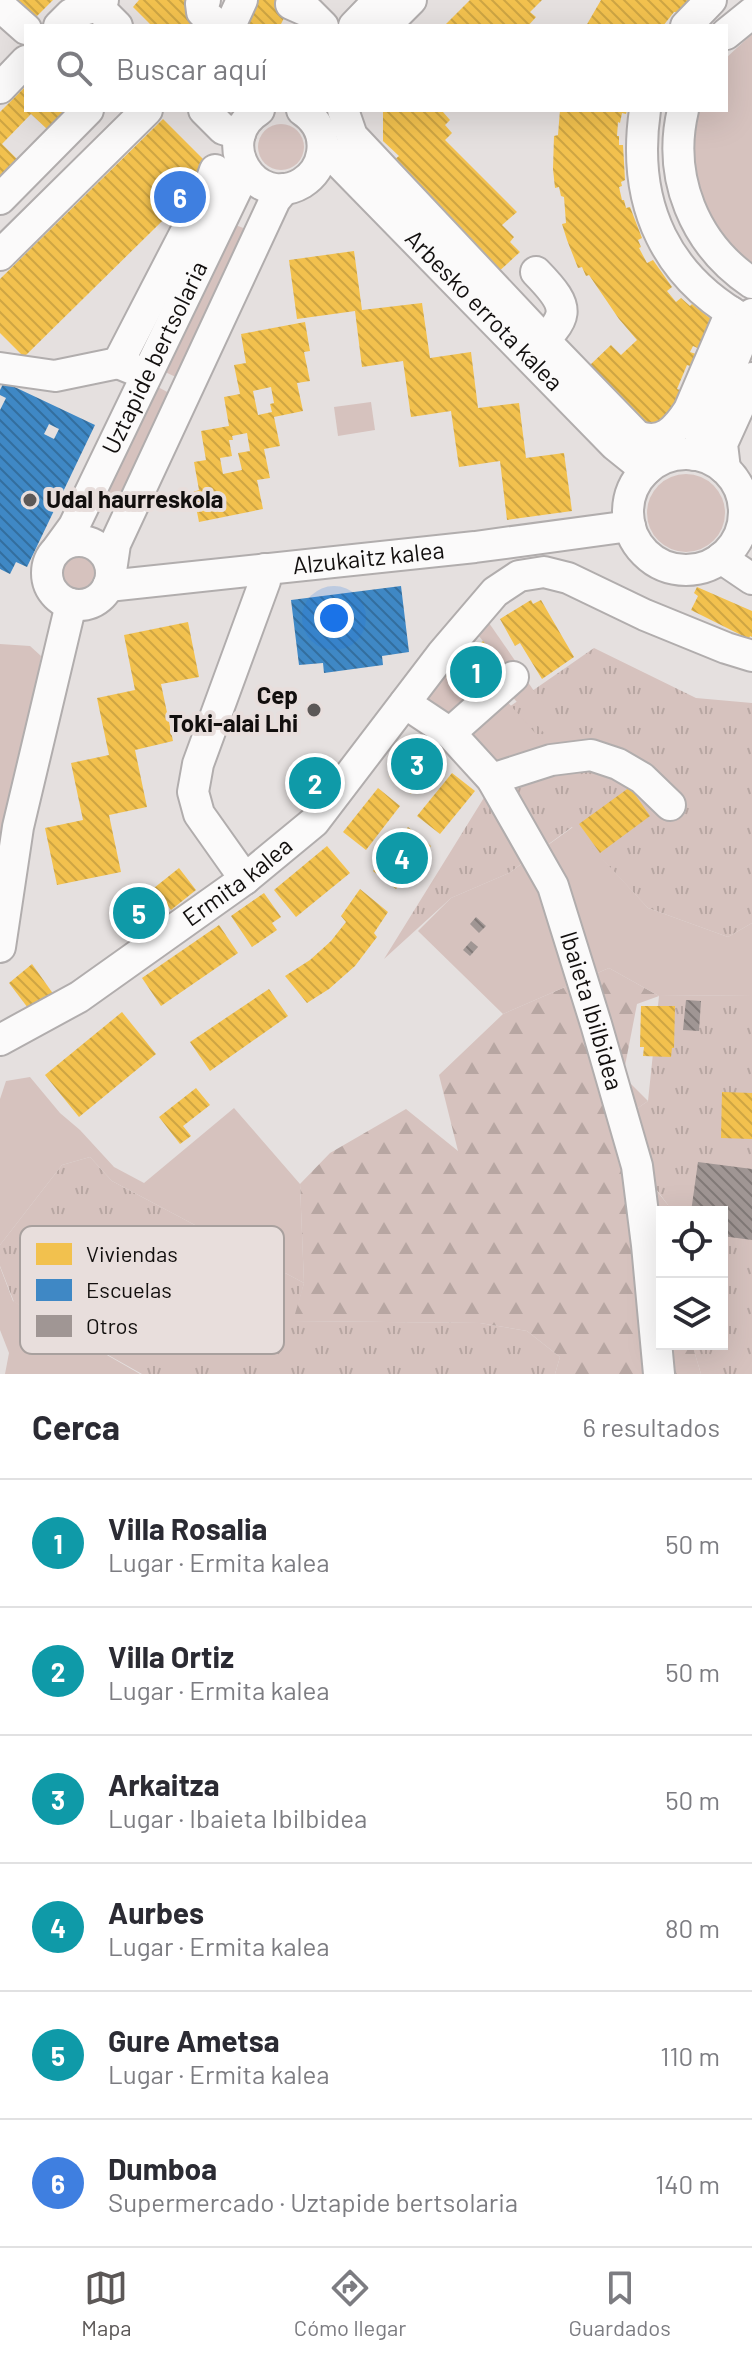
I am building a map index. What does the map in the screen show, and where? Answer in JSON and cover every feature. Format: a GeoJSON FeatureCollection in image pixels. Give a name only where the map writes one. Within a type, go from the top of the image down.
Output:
{"type":"FeatureCollection","features":[{"type":"Feature","properties":{"kind":"street"},"geometry":{"type":"LineString","coordinates":[[205,0],[201,4],[202,12],[217,24]]}},
{"type":"Feature","properties":{"kind":"street"},"geometry":{"type":"LineString","coordinates":[[231,24],[242,0]]}},
{"type":"Feature","properties":{"kind":"street"},"geometry":{"type":"LineString","coordinates":[[356,24],[379,0]]}},
{"type":"Feature","properties":{"kind":"street"},"geometry":{"type":"LineString","coordinates":[[387,24],[411,0]]}},
{"type":"Feature","properties":{"kind":"street"},"geometry":{"type":"LineString","coordinates":[[688,24],[711,0]]}},
{"type":"Feature","properties":{"kind":"street"},"geometry":{"type":"LineString","coordinates":[[296,10],[309,12],[321,24]]}},
{"type":"Feature","properties":{"kind":"street"},"geometry":{"type":"LineString","coordinates":[[61,24],[71,14],[106,11]]}},
{"type":"Feature","properties":{"kind":"street"},"geometry":{"type":"LineString","coordinates":[[0,88],[24,63]]}},
{"type":"Feature","properties":{"kind":"street"},"geometry":{"type":"LineString","coordinates":[[0,199],[86,112]]}},
{"type":"Feature","properties":{"kind":"street"},"geometry":{"type":"LineString","coordinates":[[0,255],[145,112]]}},
{"type":"Feature","properties":{"kind":"street"},"geometry":{"type":"LineString","coordinates":[[206,112],[231,138],[248,174],[258,183],[271,188],[284,189],[307,179],[316,170],[323,146]]}},
{"type":"Feature","properties":{"kind":"street"},"geometry":{"type":"LineString","coordinates":[[0,368],[55,376],[127,366],[231,138],[257,112]]}},
{"type":"Feature","properties":{"kind":"street","name":"Arbesko errota kalea"},"geometry":{"type":"LineString","coordinates":[[304,112],[317,123],[323,146],[536,348],[615,445],[646,470]]}},
{"type":"Feature","properties":{"kind":"street"},"geometry":{"type":"LineString","coordinates":[[344,112],[352,136],[536,348],[637,436],[646,439],[664,437],[674,431],[746,318]]}},
{"type":"Feature","properties":{"kind":"street"},"geometry":{"type":"LineString","coordinates":[[645,112],[640,142],[646,194],[652,215],[679,267],[703,294],[746,318]]}},
{"type":"Feature","properties":{"kind":"street"},"geometry":{"type":"LineString","coordinates":[[682,112],[678,130],[678,164],[685,198],[700,230],[721,257],[752,283]]}},
{"type":"Feature","properties":{"kind":"street","name":"Uztapide bertsolaria"},"geometry":{"type":"LineString","coordinates":[[58,548],[74,526],[238,186],[231,138]]}},
{"type":"Feature","properties":{"kind":"street","name":"Uztapide bertsolaria"},"geometry":{"type":"LineString","coordinates":[[110,578],[115,544],[275,200],[284,189]]}},
{"type":"Feature","properties":{"kind":"street"},"geometry":{"type":"LineString","coordinates":[[536,272],[557,293],[563,305],[561,318],[536,348]]}},
{"type":"Feature","properties":{"kind":"street"},"geometry":{"type":"LineString","coordinates":[[695,455],[746,318]]}},
{"type":"Feature","properties":{"kind":"street"},"geometry":{"type":"LineString","coordinates":[[725,469],[722,444],[752,378]]}},
{"type":"Feature","properties":{"kind":"street"},"geometry":{"type":"LineString","coordinates":[[678,455],[695,455],[725,469],[735,482],[748,512],[733,546],[721,558],[704,567],[686,570],[667,567],[650,558],[637,544],[628,511],[636,482],[646,470],[660,460],[678,455]]}},
{"type":"Feature","properties":{"kind":"street","name":"Alzukaitz kalea"},"geometry":{"type":"LineString","coordinates":[[110,578],[265,569],[475,547],[630,526]]}},
{"type":"Feature","properties":{"kind":"street"},"geometry":{"type":"LineString","coordinates":[[76,541],[96,546],[104,552],[110,578],[102,595],[82,605],[71,604],[54,594],[47,575],[51,556],[58,548],[76,541]]}},
{"type":"Feature","properties":{"kind":"street"},"geometry":{"type":"LineString","coordinates":[[721,558],[752,579]]}},
{"type":"Feature","properties":{"kind":"street"},"geometry":{"type":"LineString","coordinates":[[245,879],[199,814],[193,792],[198,764],[265,581],[265,569]]}},
{"type":"Feature","properties":{"kind":"street","name":"Ermita kalea"},"geometry":{"type":"LineString","coordinates":[[7,1026],[79,997],[245,879],[314,822],[442,654],[495,592],[519,576],[544,572],[568,578],[645,615],[752,656]]}},
{"type":"Feature","properties":{"kind":"street"},"geometry":{"type":"LineString","coordinates":[[0,947],[18,827],[71,604]]}},
{"type":"Feature","properties":{"kind":"street"},"geometry":{"type":"LineString","coordinates":[[450,733],[513,677]]}},
{"type":"Feature","properties":{"kind":"street","name":"Ibaieta Ibilbidea"},"geometry":{"type":"LineString","coordinates":[[405,703],[450,733],[492,779],[553,886],[637,1166],[659,1374]]}},
{"type":"Feature","properties":{"kind":"street"},"geometry":{"type":"LineString","coordinates":[[492,779],[551,760],[591,755],[618,764],[642,778],[670,805]]}},
{"type":"Feature","properties":{"kind":"green space"},"geometry":{"type":"Polygon","coordinates":[[[752,34],[752,265],[735,250],[709,215],[700,196],[692,155],[698,112],[728,112],[728,56],[752,34]]]}},
{"type":"Feature","properties":{"kind":"green space"},"geometry":{"type":"Polygon","coordinates":[[[281,124],[297,131],[304,147],[297,163],[281,170],[265,163],[258,147],[265,131],[281,124]]]}},
{"type":"Feature","properties":{"kind":"green space"},"geometry":{"type":"Polygon","coordinates":[[[233,224],[251,231],[180,379],[163,371],[233,224]]]}},
{"type":"Feature","properties":{"kind":"green space"},"geometry":{"type":"Polygon","coordinates":[[[156,386],[173,395],[118,505],[102,498],[156,386]]]}},
{"type":"Feature","properties":{"kind":"green space"},"geometry":{"type":"Polygon","coordinates":[[[371,402],[375,430],[338,436],[334,407],[371,402]]]}},
{"type":"Feature","properties":{"kind":"green space"},"geometry":{"type":"Polygon","coordinates":[[[686,474],[701,477],[713,486],[722,498],[725,513],[722,528],[713,540],[701,549],[686,552],[671,549],[659,540],[650,528],[647,513],[650,498],[659,486],[671,477],[686,474]]]}},
{"type":"Feature","properties":{"kind":"green space"},"geometry":{"type":"Polygon","coordinates":[[[80,553],[93,558],[98,571],[93,584],[80,589],[67,584],[62,571],[67,558],[80,553]]]}},
{"type":"Feature","properties":{"kind":"green space"},"geometry":{"type":"Polygon","coordinates":[[[489,623],[516,662],[507,670],[478,635],[489,623]]]}},
{"type":"Feature","properties":{"kind":"green space"},"geometry":{"type":"Polygon","coordinates":[[[0,644],[30,646],[41,656],[0,896],[0,644]]]}},
{"type":"Feature","properties":{"kind":"green space"},"geometry":{"type":"Polygon","coordinates":[[[594,648],[696,698],[752,703],[752,923],[728,937],[648,908],[572,827],[509,873],[451,898],[384,959],[490,788],[473,732],[594,648]]]}},
{"type":"Feature","properties":{"kind":"green space"},"geometry":{"type":"Polygon","coordinates":[[[442,671],[472,703],[452,724],[420,697],[442,671]]]}},
{"type":"Feature","properties":{"kind":"green space"},"geometry":{"type":"Polygon","coordinates":[[[525,678],[564,734],[583,745],[559,750],[509,693],[525,678]]]}},
{"type":"Feature","properties":{"kind":"green space"},"geometry":{"type":"Polygon","coordinates":[[[503,697],[553,753],[503,765],[478,756],[459,733],[503,697]]]}},
{"type":"Feature","properties":{"kind":"green space"},"geometry":{"type":"Polygon","coordinates":[[[573,827],[648,908],[728,937],[752,923],[752,995],[659,996],[609,968],[503,1014],[418,931],[451,898],[509,873],[573,827]]]}},
{"type":"Feature","properties":{"kind":"green space"},"geometry":{"type":"Polygon","coordinates":[[[609,968],[659,996],[637,1004],[623,1076],[648,1101],[610,1127],[668,1205],[656,1206],[656,1350],[694,1350],[701,1374],[555,1374],[560,1357],[527,1331],[480,1323],[293,1321],[304,1283],[300,1184],[330,1153],[406,1109],[458,1151],[439,1075],[503,1014],[609,968]]]}},
{"type":"Feature","properties":{"kind":"green space"},"geometry":{"type":"Polygon","coordinates":[[[752,995],[752,1374],[701,1374],[694,1350],[728,1350],[728,1206],[668,1206],[610,1127],[648,1101],[659,996],[752,995]]]}},
{"type":"Feature","properties":{"kind":"green space"},"geometry":{"type":"Polygon","coordinates":[[[30,1077],[60,1113],[114,1167],[144,1183],[234,1108],[300,1184],[304,1283],[284,1272],[284,1226],[197,1226],[112,1181],[90,1157],[62,1165],[0,1245],[0,1099],[6,1081],[30,1077]]]}},
{"type":"Feature","properties":{"kind":"green space"},"geometry":{"type":"Polygon","coordinates":[[[90,1157],[112,1181],[197,1226],[20,1226],[20,1305],[14,1302],[0,1266],[0,1245],[62,1165],[90,1157]]]}},
{"type":"Feature","properties":{"kind":"green space"},"geometry":{"type":"Polygon","coordinates":[[[0,1267],[13,1301],[20,1305],[20,1354],[105,1354],[140,1374],[5,1374],[9,1353],[0,1330],[0,1267]]]}},
{"type":"Feature","properties":{"kind":"green space"},"geometry":{"type":"Polygon","coordinates":[[[284,1272],[304,1283],[294,1321],[480,1323],[527,1331],[560,1357],[555,1374],[142,1374],[106,1354],[284,1354],[284,1272]]]}},
{"type":"Feature","properties":{"kind":"building: Viviendas"},"geometry":{"type":"Polygon","coordinates":[[[15,0],[53,0],[34,19],[15,0]]]}},
{"type":"Feature","properties":{"kind":"building: Viviendas"},"geometry":{"type":"Polygon","coordinates":[[[139,0],[194,0],[204,24],[150,24],[133,7],[139,0]]]}},
{"type":"Feature","properties":{"kind":"building: Viviendas"},"geometry":{"type":"Polygon","coordinates":[[[251,0],[293,0],[281,24],[240,24],[251,0]]]}},
{"type":"Feature","properties":{"kind":"building: Viviendas"},"geometry":{"type":"Polygon","coordinates":[[[470,0],[542,0],[530,12],[536,17],[530,24],[446,24],[470,0]]]}},
{"type":"Feature","properties":{"kind":"building: Viviendas"},"geometry":{"type":"Polygon","coordinates":[[[601,0],[690,0],[665,24],[587,24],[601,0]]]}},
{"type":"Feature","properties":{"kind":"building: Viviendas"},"geometry":{"type":"Polygon","coordinates":[[[24,88],[24,112],[63,112],[47,129],[31,114],[2,144],[17,159],[0,176],[0,112],[24,88]]]}},
{"type":"Feature","properties":{"kind":"building: Viviendas"},"geometry":{"type":"Polygon","coordinates":[[[383,112],[443,112],[450,120],[445,125],[452,133],[445,140],[517,212],[502,225],[514,237],[510,242],[520,252],[496,274],[389,164],[399,156],[383,141],[383,112]]]}},
{"type":"Feature","properties":{"kind":"building: Viviendas"},"geometry":{"type":"Polygon","coordinates":[[[560,112],[626,112],[622,113],[618,122],[617,136],[619,145],[623,145],[625,180],[619,187],[622,200],[626,208],[630,207],[642,238],[638,240],[639,248],[647,263],[653,260],[672,287],[667,291],[676,302],[681,298],[716,323],[704,351],[693,346],[690,352],[699,355],[693,367],[687,365],[677,389],[683,391],[680,407],[651,429],[618,403],[623,398],[590,365],[611,345],[621,355],[637,340],[589,275],[586,276],[582,267],[578,268],[567,240],[562,224],[566,223],[564,197],[559,187],[555,188],[553,169],[554,136],[558,135],[560,112]]]}},
{"type":"Feature","properties":{"kind":"building: Viviendas"},"geometry":{"type":"Polygon","coordinates":[[[163,119],[214,170],[24,357],[0,333],[0,279],[163,119]]]}},
{"type":"Feature","properties":{"kind":"building: Viviendas"},"geometry":{"type":"Polygon","coordinates":[[[354,251],[362,310],[422,303],[430,358],[471,352],[478,408],[519,403],[526,458],[564,453],[572,511],[507,520],[500,461],[459,467],[451,411],[411,417],[403,361],[362,367],[355,311],[297,319],[289,260],[354,251]]]}},
{"type":"Feature","properties":{"kind":"building: Viviendas"},"geometry":{"type":"Polygon","coordinates":[[[305,322],[310,351],[304,352],[310,381],[297,383],[303,411],[274,417],[280,446],[264,449],[270,478],[257,480],[263,509],[199,522],[193,492],[199,490],[194,462],[206,460],[201,431],[229,426],[224,397],[240,394],[234,365],[246,363],[241,334],[305,322]],[[271,387],[253,391],[258,415],[272,412],[271,387]],[[247,433],[232,436],[233,440],[229,440],[232,456],[220,458],[223,474],[242,470],[238,453],[250,451],[247,433]]]}},
{"type":"Feature","properties":{"kind":"building: Viviendas"},"geometry":{"type":"Polygon","coordinates":[[[697,587],[752,611],[752,637],[749,639],[691,610],[698,596],[694,593],[697,587]]]}},
{"type":"Feature","properties":{"kind":"building: Viviendas"},"geometry":{"type":"Polygon","coordinates":[[[531,600],[533,604],[541,600],[574,657],[542,679],[520,643],[515,646],[500,619],[531,600]]]}},
{"type":"Feature","properties":{"kind":"building: Viviendas"},"geometry":{"type":"Polygon","coordinates":[[[188,622],[199,677],[161,684],[173,741],[135,750],[147,807],[109,815],[121,872],[57,885],[45,828],[83,820],[71,763],[109,755],[97,698],[135,690],[124,635],[188,622]]]}},
{"type":"Feature","properties":{"kind":"building: Viviendas"},"geometry":{"type":"Polygon","coordinates":[[[483,641],[507,670],[472,703],[445,675],[483,641]]]}},
{"type":"Feature","properties":{"kind":"building: Viviendas"},"geometry":{"type":"Polygon","coordinates":[[[423,733],[446,751],[411,794],[389,776],[423,733]]]}},
{"type":"Feature","properties":{"kind":"building: Viviendas"},"geometry":{"type":"Polygon","coordinates":[[[320,761],[336,775],[309,805],[294,792],[320,761]]]}},
{"type":"Feature","properties":{"kind":"building: Viviendas"},"geometry":{"type":"Polygon","coordinates":[[[452,773],[475,791],[440,834],[417,816],[452,773]]]}},
{"type":"Feature","properties":{"kind":"building: Viviendas"},"geometry":{"type":"Polygon","coordinates":[[[630,787],[650,816],[600,853],[579,824],[630,787]]]}},
{"type":"Feature","properties":{"kind":"building: Viviendas"},"geometry":{"type":"Polygon","coordinates":[[[378,788],[400,806],[366,850],[343,832],[378,788]]]}},
{"type":"Feature","properties":{"kind":"building: Viviendas"},"geometry":{"type":"Polygon","coordinates":[[[408,827],[431,846],[396,889],[373,871],[408,827]]]}},
{"type":"Feature","properties":{"kind":"building: Viviendas"},"geometry":{"type":"Polygon","coordinates":[[[327,846],[350,873],[296,917],[274,890],[327,846]]]}},
{"type":"Feature","properties":{"kind":"building: Viviendas"},"geometry":{"type":"Polygon","coordinates":[[[179,868],[196,890],[171,910],[154,888],[179,868]]]}},
{"type":"Feature","properties":{"kind":"building: Viviendas"},"geometry":{"type":"Polygon","coordinates":[[[360,889],[388,912],[374,933],[377,937],[355,966],[307,1003],[285,976],[310,960],[331,941],[346,922],[341,916],[360,889]]]}},
{"type":"Feature","properties":{"kind":"building: Viviendas"},"geometry":{"type":"Polygon","coordinates":[[[144,890],[162,913],[134,936],[115,914],[144,890]]]}},
{"type":"Feature","properties":{"kind":"building: Viviendas"},"geometry":{"type":"Polygon","coordinates":[[[264,893],[281,917],[272,923],[277,930],[252,947],[231,916],[264,893]]]}},
{"type":"Feature","properties":{"kind":"building: Viviendas"},"geometry":{"type":"Polygon","coordinates":[[[219,925],[238,953],[161,1006],[142,978],[219,925]]]}},
{"type":"Feature","properties":{"kind":"building: Viviendas"},"geometry":{"type":"Polygon","coordinates":[[[32,964],[54,995],[31,1012],[9,983],[32,964]]]}},
{"type":"Feature","properties":{"kind":"building: Viviendas"},"geometry":{"type":"Polygon","coordinates":[[[269,989],[288,1016],[210,1071],[190,1042],[269,989]]]}},
{"type":"Feature","properties":{"kind":"building: Viviendas"},"geometry":{"type":"Polygon","coordinates":[[[641,1006],[675,1006],[671,1057],[643,1056],[644,1047],[640,1047],[641,1006]]]}},
{"type":"Feature","properties":{"kind":"building: Viviendas"},"geometry":{"type":"Polygon","coordinates":[[[122,1012],[156,1054],[79,1117],[45,1075],[122,1012]]]}},
{"type":"Feature","properties":{"kind":"building: Viviendas"},"geometry":{"type":"Polygon","coordinates":[[[196,1088],[210,1105],[183,1126],[191,1136],[180,1144],[159,1117],[196,1088]]]}},
{"type":"Feature","properties":{"kind":"building: Viviendas"},"geometry":{"type":"Polygon","coordinates":[[[722,1092],[752,1093],[752,1139],[721,1138],[722,1092]]]}},
{"type":"Feature","properties":{"kind":"building: Escuelas","name":"Udal haurreskola"},"geometry":{"type":"Polygon","coordinates":[[[4,382],[95,425],[27,567],[16,562],[10,574],[0,569],[0,410],[6,398],[0,395],[4,382]],[[49,424],[44,434],[54,439],[59,429],[49,424]]]}},
{"type":"Feature","properties":{"kind":"building: Escuelas"},"geometry":{"type":"Polygon","coordinates":[[[401,586],[409,652],[382,656],[383,665],[324,673],[323,663],[299,665],[291,600],[401,586]]]}},
{"type":"Feature","properties":{"kind":"building: Otros"},"geometry":{"type":"Polygon","coordinates":[[[476,917],[486,926],[479,933],[470,924],[476,917]]]}},
{"type":"Feature","properties":{"kind":"building: Otros"},"geometry":{"type":"Polygon","coordinates":[[[471,941],[478,947],[470,956],[463,950],[471,941]]]}},
{"type":"Feature","properties":{"kind":"building: Otros"},"geometry":{"type":"Polygon","coordinates":[[[686,1000],[701,1001],[699,1031],[683,1030],[686,1000]]]}},
{"type":"Feature","properties":{"kind":"building: Otros"},"geometry":{"type":"Polygon","coordinates":[[[698,1162],[752,1169],[752,1240],[728,1237],[728,1206],[692,1206],[698,1162]]]}},
{"type":"Feature","properties":{"kind":"place","name":"Dumboa"},"geometry":{"type":"Point","coordinates":[180,197]}},
{"type":"Feature","properties":{"kind":"place","name":"Udal haurreskola"},"geometry":{"type":"Point","coordinates":[30,500]}},
{"type":"Feature","properties":{"kind":"place","name":"Villa Rosalia"},"geometry":{"type":"Point","coordinates":[476,672]}},
{"type":"Feature","properties":{"kind":"place","name":"Cep Toki-alai Lhi"},"geometry":{"type":"Point","coordinates":[314,710]}},
{"type":"Feature","properties":{"kind":"place","name":"Arkaitza"},"geometry":{"type":"Point","coordinates":[417,764]}},
{"type":"Feature","properties":{"kind":"place","name":"Villa Ortiz"},"geometry":{"type":"Point","coordinates":[315,783]}},
{"type":"Feature","properties":{"kind":"place","name":"Aurbes"},"geometry":{"type":"Point","coordinates":[402,858]}},
{"type":"Feature","properties":{"kind":"place","name":"Gure Ametsa"},"geometry":{"type":"Point","coordinates":[139,913]}}]}
